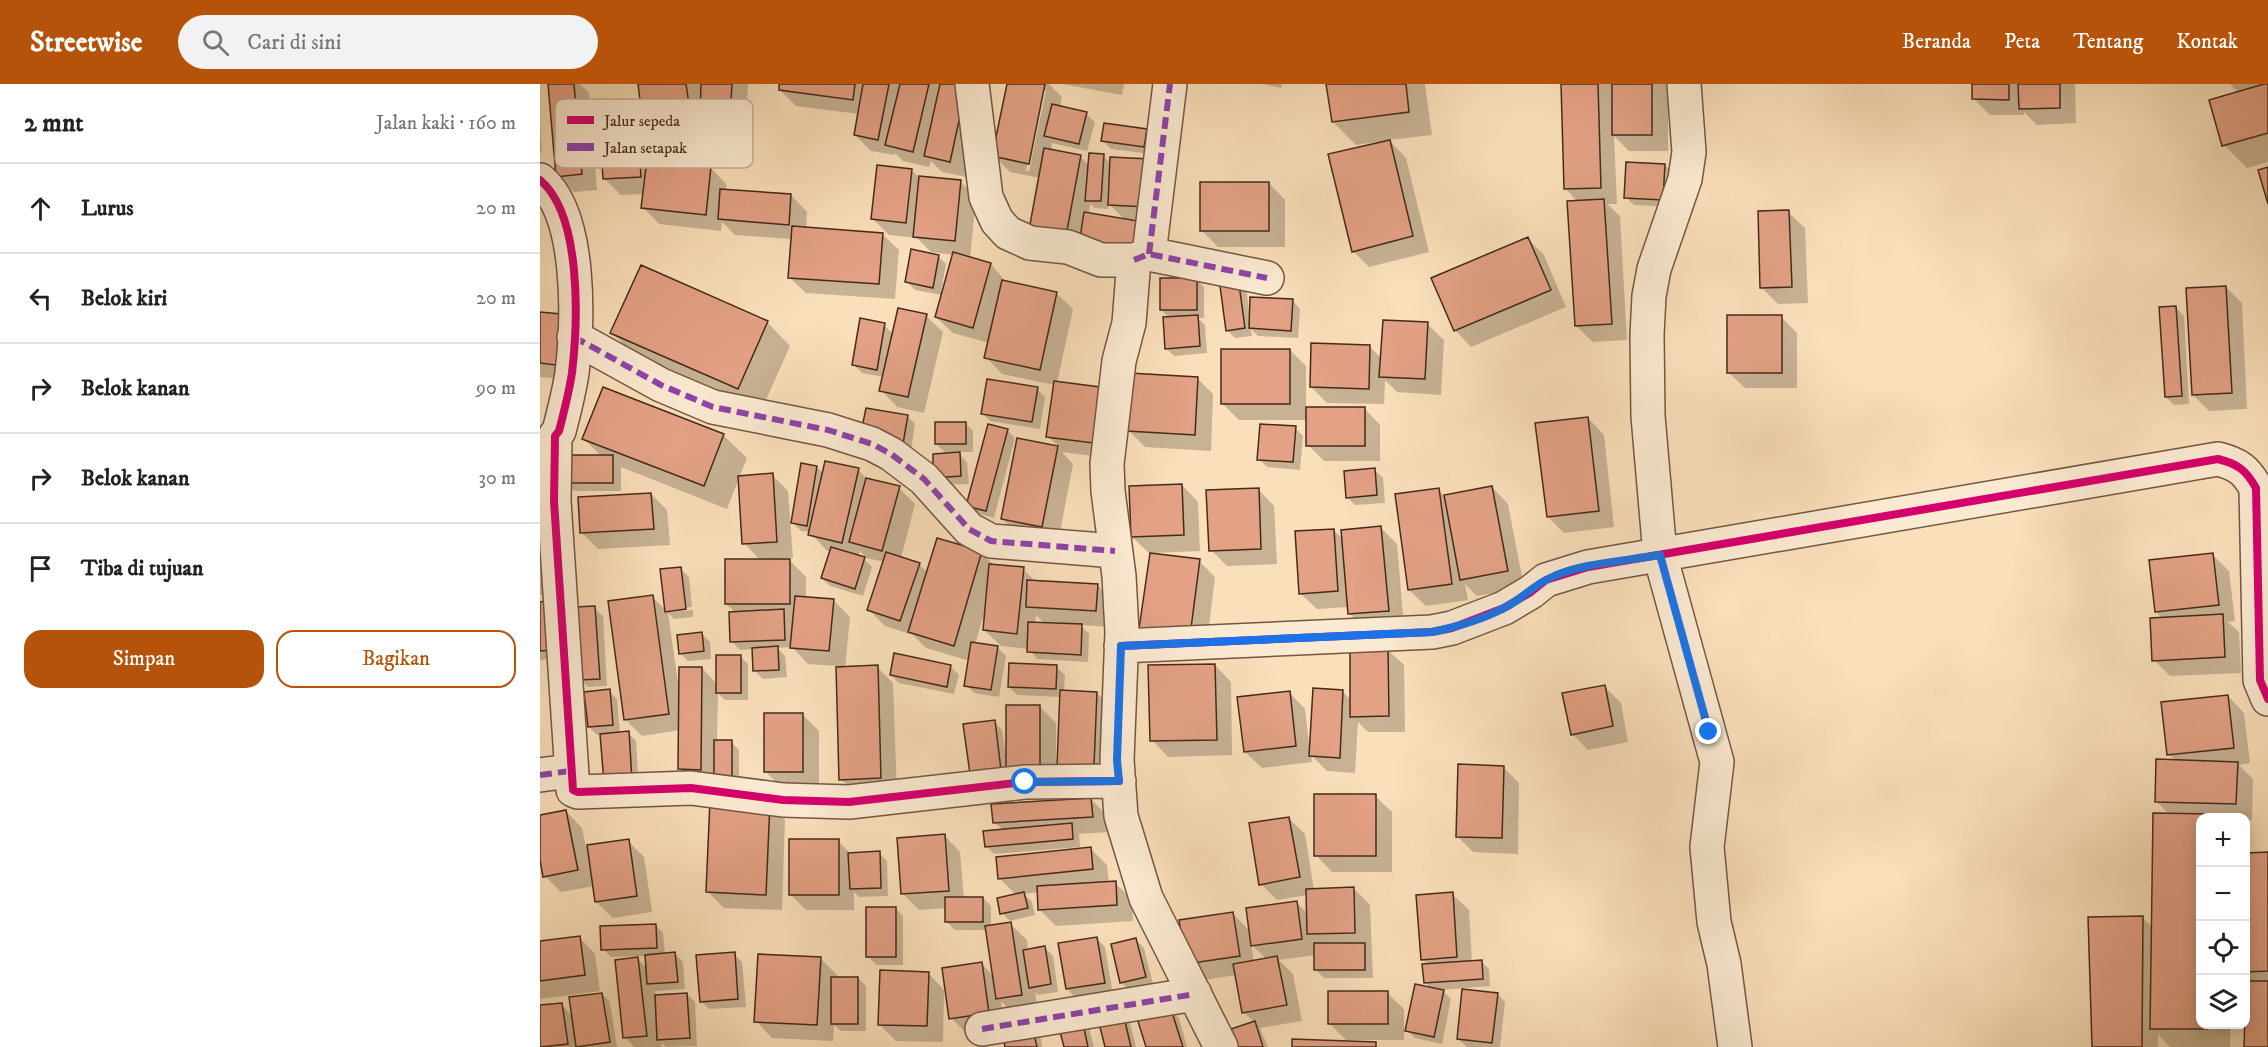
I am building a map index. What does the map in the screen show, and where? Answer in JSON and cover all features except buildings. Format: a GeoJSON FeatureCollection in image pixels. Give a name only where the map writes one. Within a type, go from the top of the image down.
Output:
{"type":"FeatureCollection","features":[{"type":"Feature","properties":{"kind":"street"},"geometry":{"type":"LineString","coordinates":[[972,84],[986,197],[997,221],[1008,233],[1030,243],[1068,248],[1101,260],[1142,257],[1267,278]]}},
{"type":"Feature","properties":{"kind":"street"},"geometry":{"type":"LineString","coordinates":[[1170,84],[1142,257],[1119,361],[1107,464],[1121,604],[1117,760],[1121,816],[1146,897],[1221,1047]]}},
{"type":"Feature","properties":{"kind":"street"},"geometry":{"type":"LineString","coordinates":[[1684,84],[1689,152],[1685,179],[1654,269],[1649,296],[1648,416],[1660,555],[1718,762],[1707,847],[1714,922],[1724,964],[1735,1047]]}},
{"type":"Feature","properties":{"kind":"street"},"geometry":{"type":"LineString","coordinates":[[540,180],[549,188],[562,213],[574,260],[572,373],[559,431],[547,436],[554,501],[555,773],[578,792],[692,788],[783,800],[849,802],[1025,782],[1119,781]]}},
{"type":"Feature","properties":{"kind":"street"},"geometry":{"type":"LineString","coordinates":[[574,336],[661,385],[713,408],[828,430],[872,444],[891,454],[924,479],[969,529],[991,541],[1115,551]]}},
{"type":"Feature","properties":{"kind":"street"},"geometry":{"type":"LineString","coordinates":[[1121,646],[1432,632],[1452,628],[1504,608],[1546,580],[1588,567],[2218,459],[2236,464],[2248,473],[2256,488],[2260,680],[2268,699]]}},
{"type":"Feature","properties":{"kind":"street"},"geometry":{"type":"LineString","coordinates":[[982,1029],[1195,994]]}},
{"type":"Feature","properties":{"kind":"marked path"},"geometry":{"type":"LineString","coordinates":[[1149,254],[1170,84]]}},
{"type":"Feature","properties":{"kind":"marked path"},"geometry":{"type":"LineString","coordinates":[[1134,260],[1149,254],[1267,278]]}},
{"type":"Feature","properties":{"kind":"marked path"},"geometry":{"type":"LineString","coordinates":[[574,337],[661,385],[713,407],[828,430],[872,444],[891,454],[924,479],[969,529],[991,541],[1115,551]]}},
{"type":"Feature","properties":{"kind":"marked path"},"geometry":{"type":"LineString","coordinates":[[540,775],[570,771]]}},
{"type":"Feature","properties":{"kind":"marked path"},"geometry":{"type":"LineString","coordinates":[[982,1029],[1195,994]]}},
{"type":"Feature","properties":{"kind":"cycle path"},"geometry":{"type":"LineString","coordinates":[[540,180],[554,196],[564,218],[570,243],[576,299],[572,373],[559,431],[555,436],[554,501],[573,790],[578,792],[691,788],[783,800],[849,802],[1025,782],[1119,781]]}},
{"type":"Feature","properties":{"kind":"cycle path"},"geometry":{"type":"LineString","coordinates":[[1121,646],[1432,632],[1452,628],[1504,608],[1546,580],[1588,567],[2218,459],[2241,469],[2256,488],[2260,680],[2268,699]]}},
{"type":"Feature","properties":{"kind":"route"},"geometry":{"type":"LineString","coordinates":[[1025,782],[1119,781],[1117,760],[1121,646],[1432,632],[1452,628],[1504,608],[1546,580],[1558,575],[1588,567],[1660,555],[1709,732]]}}]}
